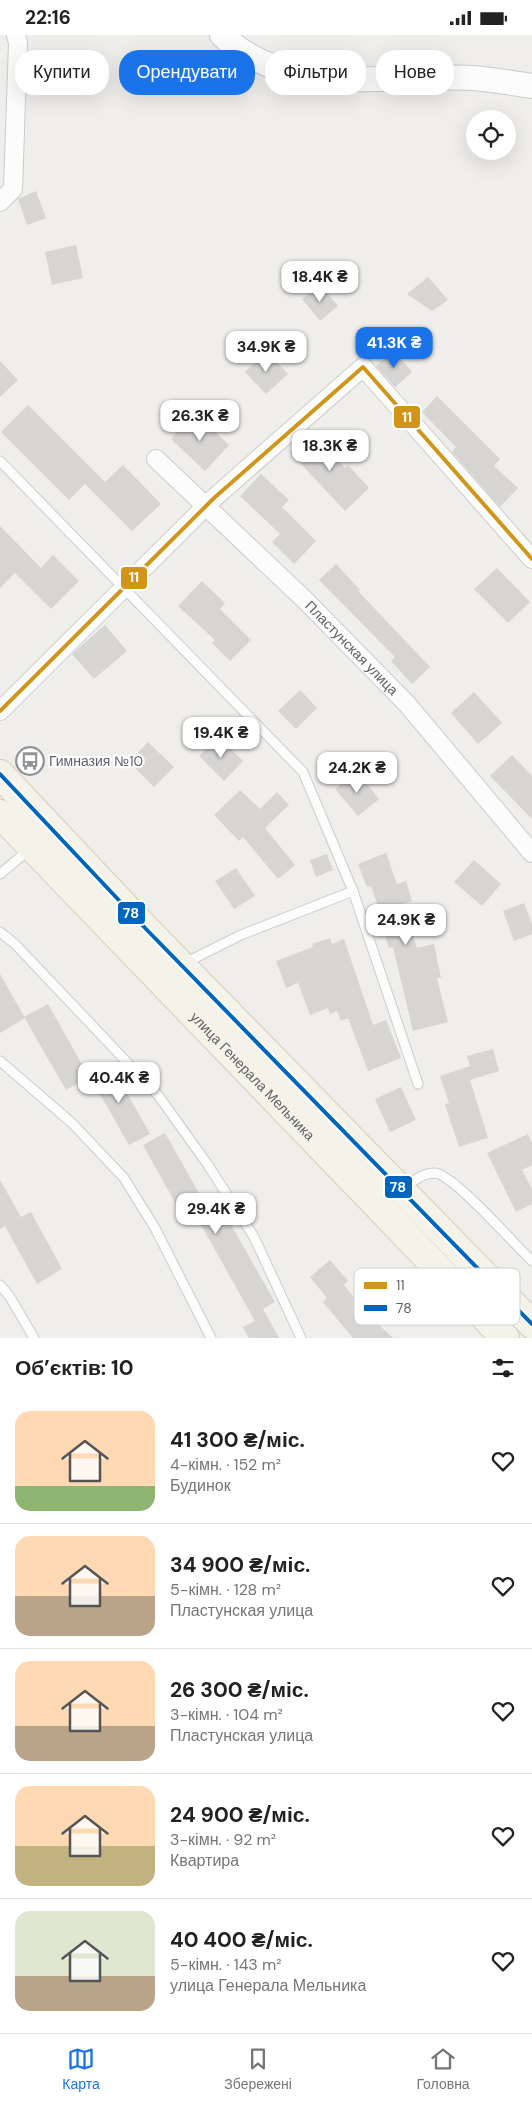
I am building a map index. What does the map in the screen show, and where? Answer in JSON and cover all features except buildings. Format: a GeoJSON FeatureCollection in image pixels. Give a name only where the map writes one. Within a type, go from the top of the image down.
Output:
{"type":"FeatureCollection","features":[{"type":"Feature","properties":{"kind":"main road"},"geometry":{"type":"LineString","coordinates":[[222,35],[234,47],[264,64],[296,73],[375,81],[472,78],[532,86]]}},
{"type":"Feature","properties":{"kind":"main road","name":"улица Генерала Мельника"},"geometry":{"type":"LineString","coordinates":[[0,774],[146,929],[478,1268]]}},
{"type":"Feature","properties":{"kind":"main road","name":"улица Генерала Мельника"},"geometry":{"type":"LineString","coordinates":[[0,814],[437,1268]]}},
{"type":"Feature","properties":{"kind":"main road"},"geometry":{"type":"LineString","coordinates":[[31,848],[52,828]]}},
{"type":"Feature","properties":{"kind":"main road","name":"улица Генерала Мельника"},"geometry":{"type":"LineString","coordinates":[[520,1312],[532,1324]]}},
{"type":"Feature","properties":{"kind":"main road","name":"улица Генерала Мельника"},"geometry":{"type":"LineString","coordinates":[[492,1325],[505,1338]]}},
{"type":"Feature","properties":{"kind":"street"},"geometry":{"type":"LineString","coordinates":[[0,202],[13,189],[18,43],[16,35]]}},
{"type":"Feature","properties":{"kind":"street"},"geometry":{"type":"LineString","coordinates":[[0,711],[206,506],[364,367],[532,559]]}},
{"type":"Feature","properties":{"kind":"street","name":"Пластунская улица"},"geometry":{"type":"LineString","coordinates":[[156,459],[305,600],[406,705],[532,853]]}},
{"type":"Feature","properties":{"kind":"lane"},"geometry":{"type":"LineString","coordinates":[[0,461],[302,772],[353,891],[418,1084]]}},
{"type":"Feature","properties":{"kind":"lane"},"geometry":{"type":"LineString","coordinates":[[0,874],[31,848]]}},
{"type":"Feature","properties":{"kind":"lane"},"geometry":{"type":"LineString","coordinates":[[182,964],[241,935],[353,891]]}},
{"type":"Feature","properties":{"kind":"lane"},"geometry":{"type":"LineString","coordinates":[[0,932],[15,944],[158,1095],[208,1165],[254,1237],[301,1338]]}},
{"type":"Feature","properties":{"kind":"lane"},"geometry":{"type":"LineString","coordinates":[[0,1061],[72,1123],[124,1177],[155,1228],[211,1338]]}},
{"type":"Feature","properties":{"kind":"lane"},"geometry":{"type":"LineString","coordinates":[[402,1189],[424,1174],[437,1173],[454,1183],[532,1261]]}},
{"type":"Feature","properties":{"kind":"lane"},"geometry":{"type":"LineString","coordinates":[[0,1285],[10,1297],[34,1338]]}},
{"type":"Feature","properties":{"kind":"transit line","name":"11"},"geometry":{"type":"LineString","coordinates":[[0,711],[214,498],[363,367],[532,559]]}},
{"type":"Feature","properties":{"kind":"transit line","name":"78"},"geometry":{"type":"LineString","coordinates":[[0,774],[146,929],[477,1268]]}},
{"type":"Feature","properties":{"kind":"transit line","name":"78"},"geometry":{"type":"LineString","coordinates":[[520,1312],[532,1324]]}},
{"type":"Feature","properties":{"kind":"place","name":"Гимназия №10"},"geometry":{"type":"Point","coordinates":[30,761]}}]}
